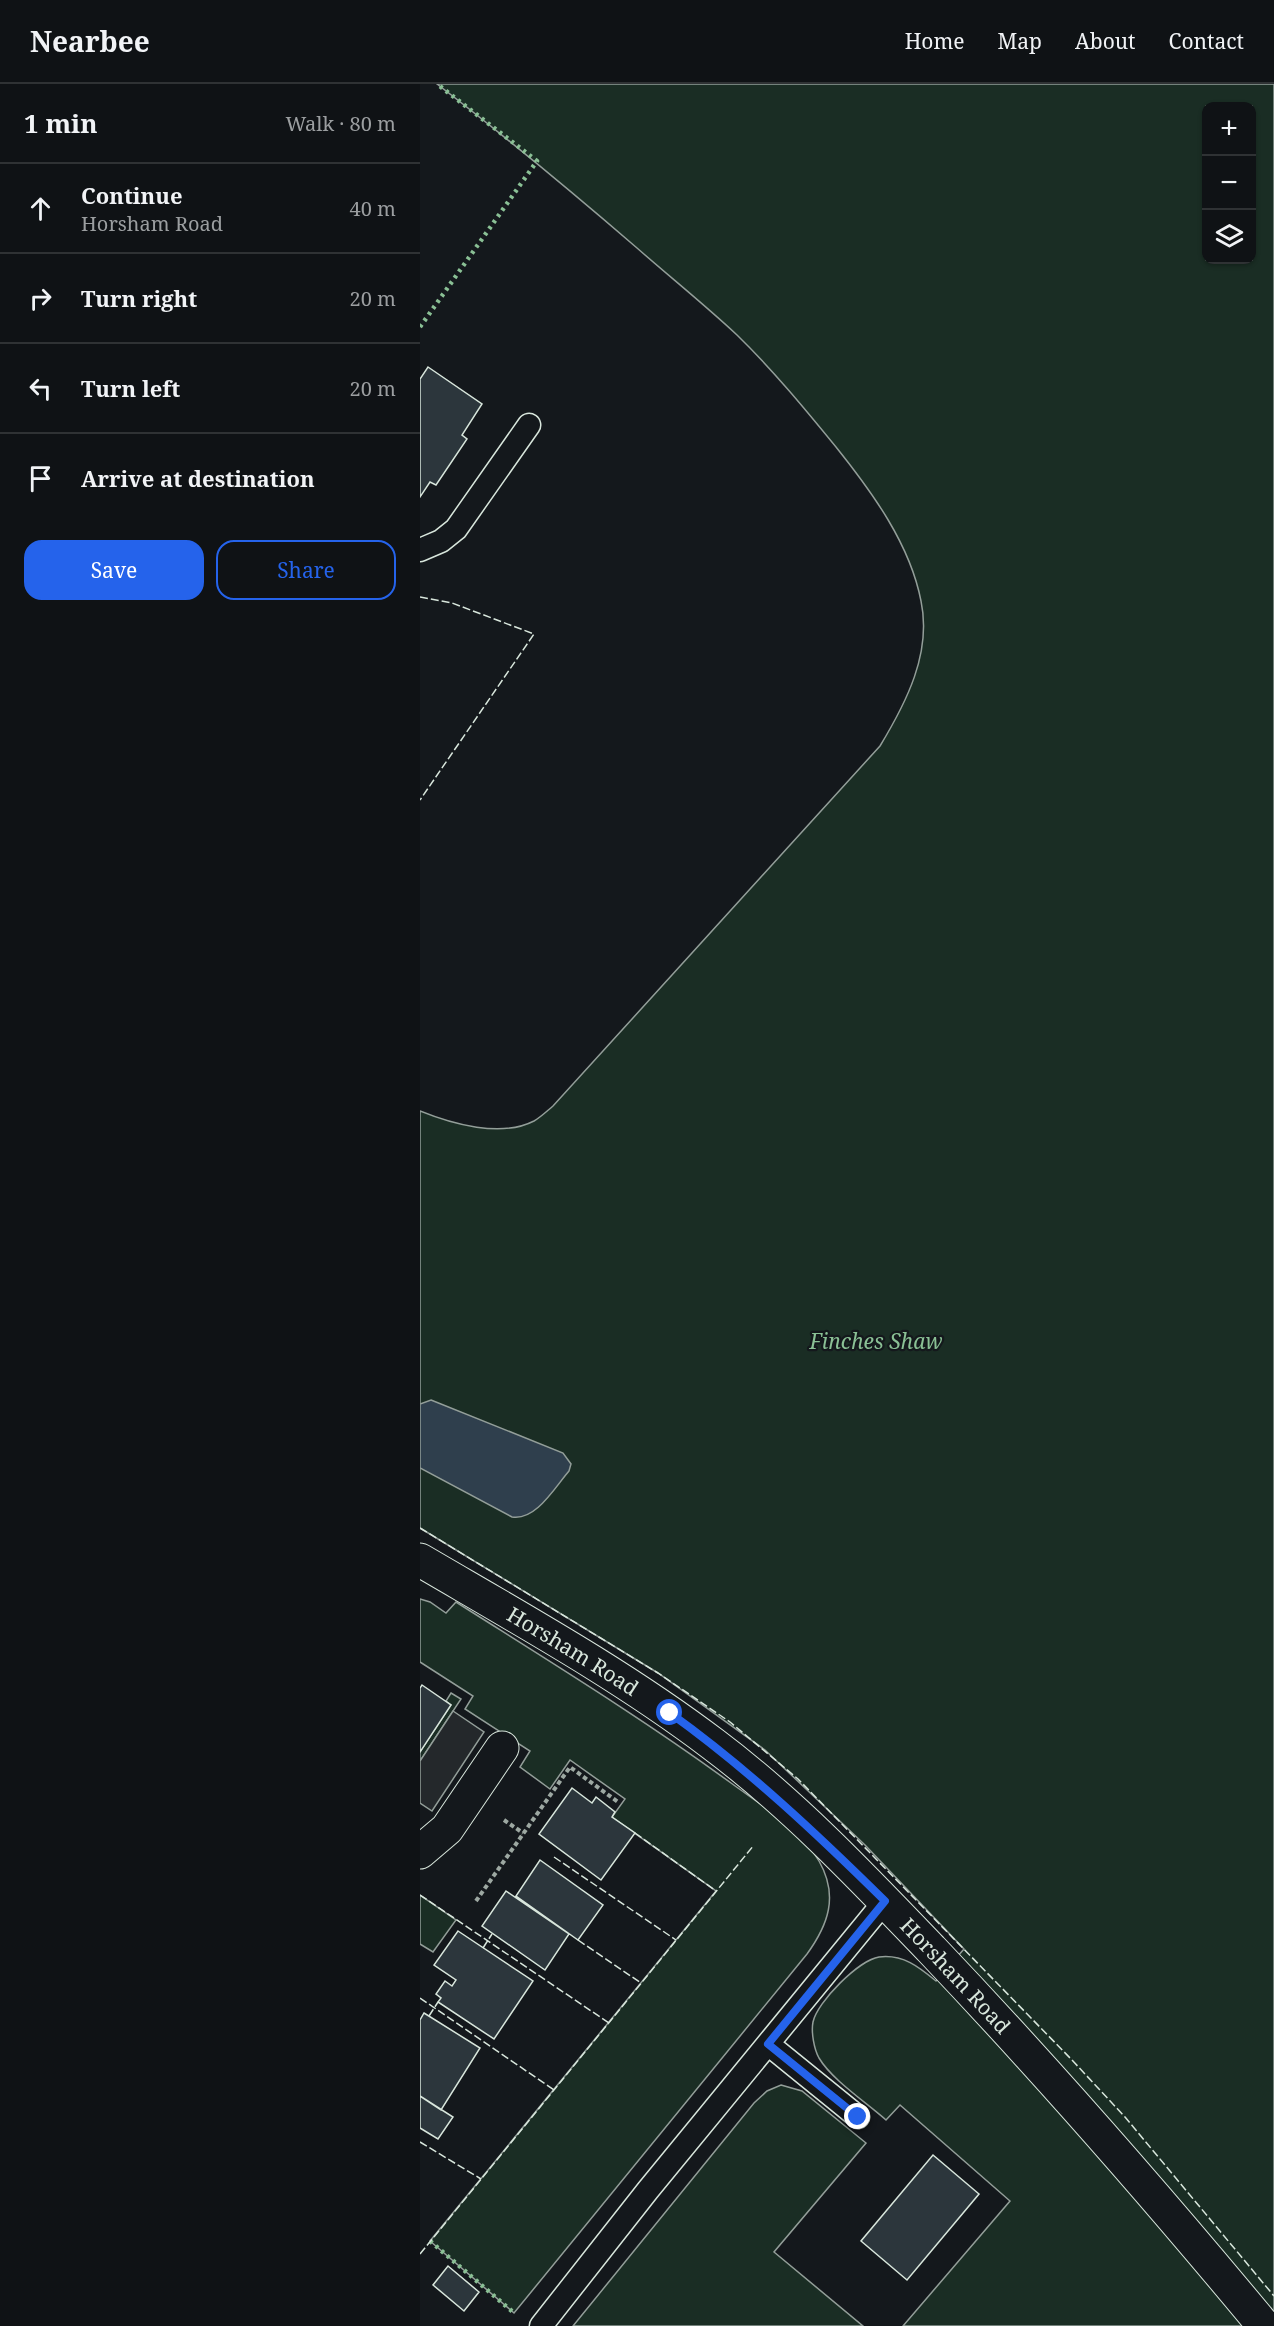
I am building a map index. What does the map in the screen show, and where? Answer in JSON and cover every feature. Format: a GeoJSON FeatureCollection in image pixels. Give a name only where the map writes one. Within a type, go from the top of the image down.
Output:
{"type":"FeatureCollection","features":[{"type":"Feature","properties":{"kind":"street","name":"Horsham Road"},"geometry":{"type":"LineString","coordinates":[[420,1560],[634,1689],[715,1745],[811,1828],[885,1901],[1131,2166],[1264,2326]]}},
{"type":"Feature","properties":{"kind":"street"},"geometry":{"type":"LineString","coordinates":[[420,1852],[447,1829],[502,1748]]}},
{"type":"Feature","properties":{"kind":"lane"},"geometry":{"type":"LineString","coordinates":[[420,550],[441,541],[456,529],[529,424]]}},
{"type":"Feature","properties":{"kind":"lane"},"geometry":{"type":"LineString","coordinates":[[541,2326],[885,1901]]}},
{"type":"Feature","properties":{"kind":"lane"},"geometry":{"type":"LineString","coordinates":[[768,2044],[858,2117]]}},
{"type":"Feature","properties":{"kind":"path"},"geometry":{"type":"LineString","coordinates":[[476,1901],[570,1767],[618,1802]]}},
{"type":"Feature","properties":{"kind":"green space","name":"Finches Shaw"},"geometry":{"type":"Polygon","coordinates":[[[437,84],[1274,84],[1274,2326],[903,2326],[1010,2201],[900,2105],[886,2120],[841,2083],[817,2054],[814,2045],[813,2022],[830,1993],[850,1974],[871,1960],[888,1957],[903,1960],[917,1966],[936,1981],[964,1949],[865,1845],[765,1750],[658,1673],[420,1528],[420,1111],[461,1124],[492,1129],[521,1126],[542,1116],[553,1106],[880,746],[907,695],[920,658],[923,640],[921,601],[916,580],[899,539],[876,500],[836,447],[737,335],[513,144],[437,84]]]}},
{"type":"Feature","properties":{"kind":"green space"},"geometry":{"type":"Polygon","coordinates":[[[420,1599],[430,1602],[446,1613],[456,1602],[595,1690],[697,1759],[791,1828],[819,1861],[829,1886],[830,1898],[825,1921],[807,1954],[514,2313],[430,2241],[716,1891],[612,1817],[625,1799],[570,1760],[550,1789],[520,1767],[530,1751],[465,1709],[473,1696],[420,1662],[420,1599]]]}},
{"type":"Feature","properties":{"kind":"green space"},"geometry":{"type":"Polygon","coordinates":[[[451,1693],[461,1699],[420,1761],[420,1752],[451,1705],[446,1701],[451,1693]]]}},
{"type":"Feature","properties":{"kind":"green space"},"geometry":{"type":"Polygon","coordinates":[[[420,1895],[456,1920],[433,1952],[420,1944],[420,1895]]]}},
{"type":"Feature","properties":{"kind":"green space"},"geometry":{"type":"Polygon","coordinates":[[[781,2085],[802,2091],[866,2143],[774,2252],[863,2326],[573,2326],[754,2103],[767,2091],[781,2085]]]}},
{"type":"Feature","properties":{"kind":"shaded area"},"geometry":{"type":"Polygon","coordinates":[[[453,1711],[484,1732],[432,1811],[420,1803],[420,1761],[453,1711]]]}},
{"type":"Feature","properties":{"kind":"water"},"geometry":{"type":"Polygon","coordinates":[[[431,1400],[563,1453],[571,1464],[569,1471],[537,1508],[521,1517],[512,1517],[420,1468],[420,1404],[431,1400]]]}},
{"type":"Feature","properties":{"kind":"building"},"geometry":{"type":"Polygon","coordinates":[[[428,367],[482,404],[462,435],[467,439],[436,485],[430,482],[420,497],[420,379],[428,367]]]}},
{"type":"Feature","properties":{"kind":"building"},"geometry":{"type":"Polygon","coordinates":[[[422,1685],[451,1705],[420,1752],[420,1688],[422,1685]]]}},
{"type":"Feature","properties":{"kind":"building"},"geometry":{"type":"Polygon","coordinates":[[[572,1788],[592,1803],[596,1797],[615,1812],[612,1817],[635,1833],[601,1880],[539,1834],[572,1788]]]}},
{"type":"Feature","properties":{"kind":"building"},"geometry":{"type":"Polygon","coordinates":[[[540,1860],[603,1905],[578,1940],[516,1896],[540,1860]]]}},
{"type":"Feature","properties":{"kind":"building"},"geometry":{"type":"Polygon","coordinates":[[[506,1891],[569,1934],[545,1970],[482,1926],[506,1891]]]}},
{"type":"Feature","properties":{"kind":"building"},"geometry":{"type":"Polygon","coordinates":[[[458,1931],[533,1981],[494,2039],[438,2002],[441,1998],[436,1994],[445,1981],[452,1986],[456,1980],[434,1965],[458,1931]]]}},
{"type":"Feature","properties":{"kind":"building"},"geometry":{"type":"Polygon","coordinates":[[[424,2013],[480,2048],[441,2110],[420,2096],[420,2020],[424,2013]]]}},
{"type":"Feature","properties":{"kind":"building"},"geometry":{"type":"Polygon","coordinates":[[[420,2096],[453,2117],[438,2139],[420,2128],[420,2096]]]}},
{"type":"Feature","properties":{"kind":"building"},"geometry":{"type":"Polygon","coordinates":[[[933,2155],[979,2194],[907,2280],[861,2241],[933,2155]]]}},
{"type":"Feature","properties":{"kind":"building"},"geometry":{"type":"Polygon","coordinates":[[[448,2266],[479,2292],[464,2311],[433,2285],[448,2266]]]}},
{"type":"Feature","properties":{"kind":"hedge"},"geometry":{"type":"LineString","coordinates":[[420,327],[537,161],[437,84]]}},
{"type":"Feature","properties":{"kind":"hedge"},"geometry":{"type":"LineString","coordinates":[[430,2241],[514,2313]]}},
{"type":"Feature","properties":{"kind":"fence"},"geometry":{"type":"LineString","coordinates":[[420,597],[452,603],[534,634],[420,800]]}},
{"type":"Feature","properties":{"kind":"fence"},"geometry":{"type":"LineString","coordinates":[[420,1528],[658,1673],[730,1722],[798,1779],[1125,2117],[1274,2296]]}},
{"type":"Feature","properties":{"kind":"fence"},"geometry":{"type":"LineString","coordinates":[[635,1833],[716,1891]]}},
{"type":"Feature","properties":{"kind":"fence"},"geometry":{"type":"LineString","coordinates":[[420,2254],[754,1845]]}},
{"type":"Feature","properties":{"kind":"fence"},"geometry":{"type":"LineString","coordinates":[[554,1857],[676,1940]]}},
{"type":"Feature","properties":{"kind":"fence"},"geometry":{"type":"LineString","coordinates":[[420,1895],[609,2023]]}},
{"type":"Feature","properties":{"kind":"fence"},"geometry":{"type":"LineString","coordinates":[[483,1948],[492,1934]]}},
{"type":"Feature","properties":{"kind":"fence"},"geometry":{"type":"LineString","coordinates":[[578,1940],[641,1983]]}},
{"type":"Feature","properties":{"kind":"fence"},"geometry":{"type":"LineString","coordinates":[[420,1998],[554,2090]]}},
{"type":"Feature","properties":{"kind":"fence"},"geometry":{"type":"LineString","coordinates":[[429,2016],[438,2002]]}},
{"type":"Feature","properties":{"kind":"fence"},"geometry":{"type":"LineString","coordinates":[[420,2142],[481,2179]]}},
{"type":"Feature","properties":{"kind":"route"},"geometry":{"type":"LineString","coordinates":[[670,1713],[715,1745],[811,1828],[885,1901],[768,2044],[858,2117]]}}]}
